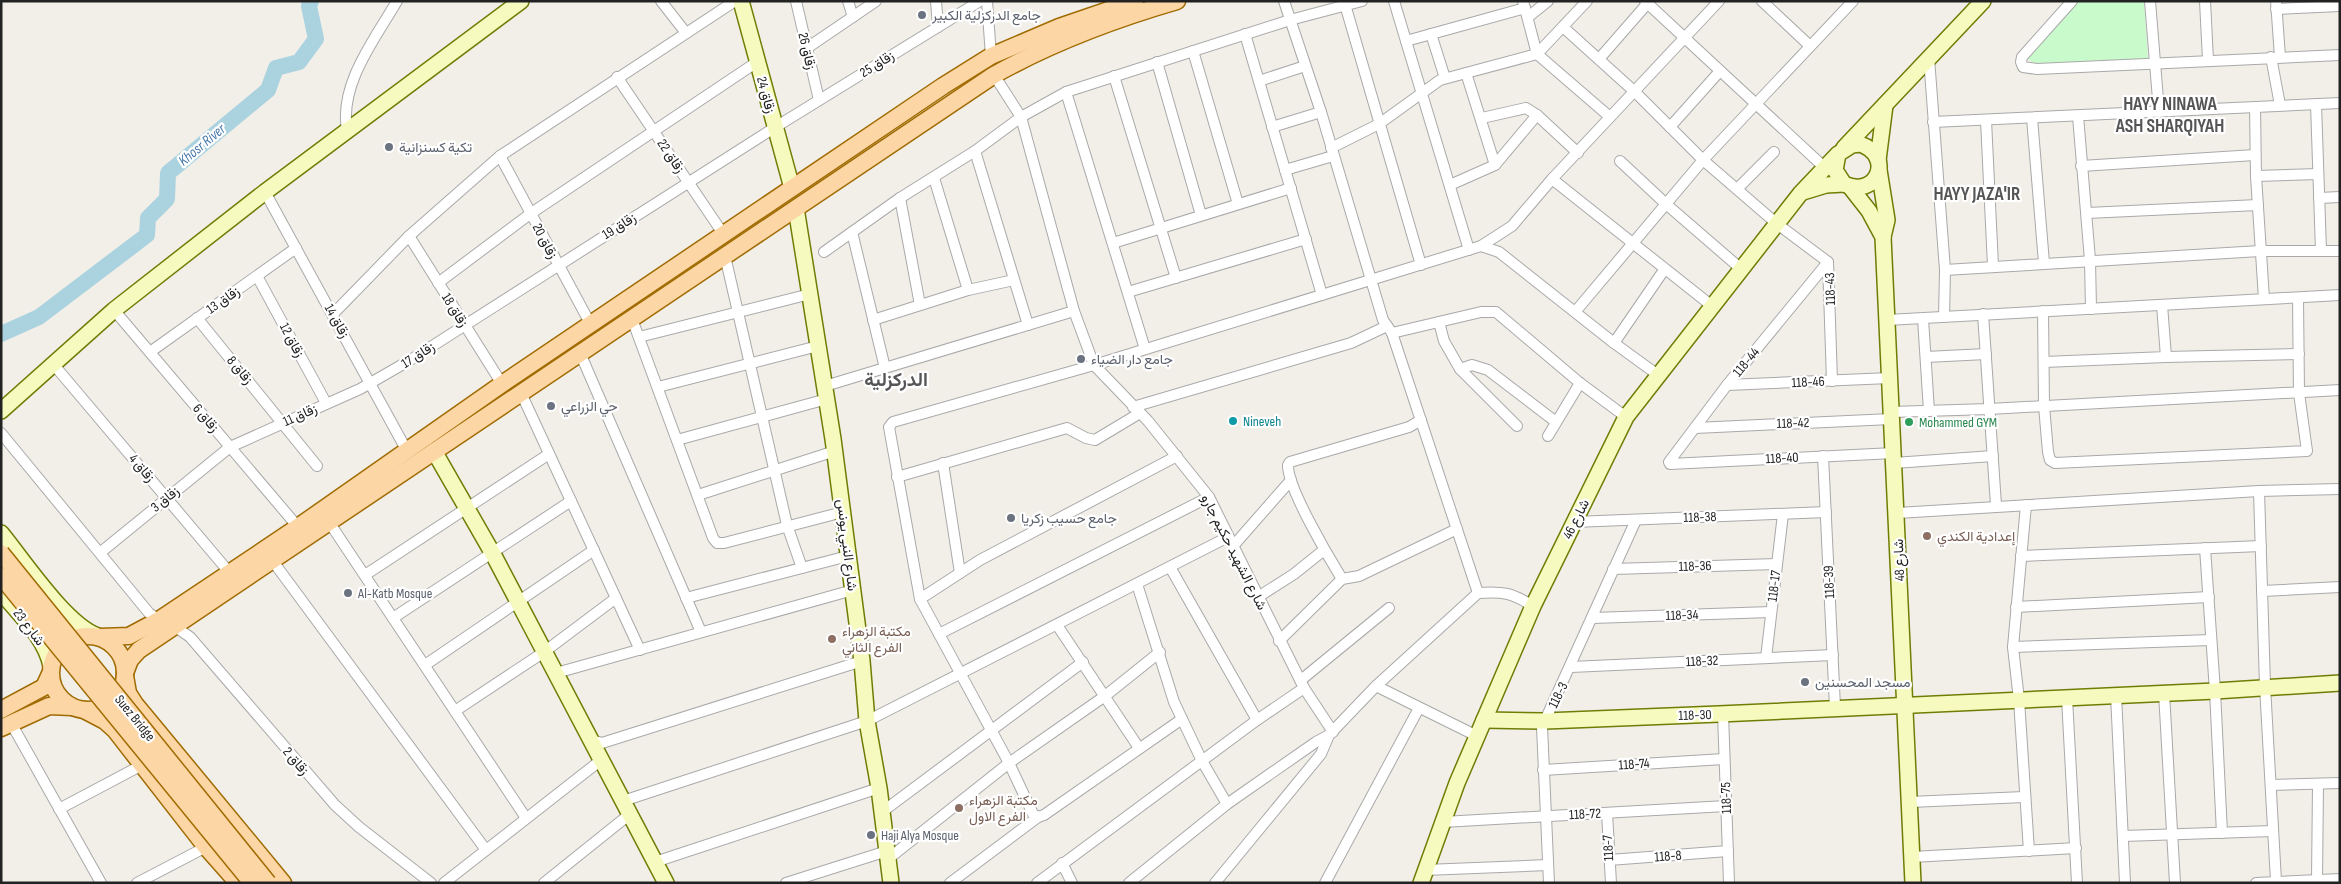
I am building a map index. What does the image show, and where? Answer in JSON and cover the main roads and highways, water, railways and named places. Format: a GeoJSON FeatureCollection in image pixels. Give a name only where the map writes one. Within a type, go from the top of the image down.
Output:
{"type":"FeatureCollection","features":[{"type":"Feature","properties":{"kind":"main road"},"geometry":{"type":"LineString","coordinates":[[4,720],[49,706],[96,709],[107,705],[119,692],[134,654],[166,623],[229,572],[298,528],[502,384],[991,56],[1059,27],[1135,1]]}},
{"type":"Feature","properties":{"kind":"main road"},"geometry":{"type":"LineString","coordinates":[[4,720],[44,687],[55,655],[68,642],[85,635],[99,637],[129,636],[166,623],[272,560],[994,75],[1030,55],[1150,9],[1177,1]]}},
{"type":"Feature","properties":{"kind":"main road","name":"Suez Bridge"},"geometry":{"type":"LineString","coordinates":[[1,553],[268,883]]}},
{"type":"Feature","properties":{"kind":"main road","name":"Suez Bridge"},"geometry":{"type":"LineString","coordinates":[[1,576],[252,883]]}},
{"type":"Feature","properties":{"kind":"main road"},"geometry":{"type":"LineString","coordinates":[[99,637],[111,643],[119,652],[124,662],[128,693],[135,704],[283,883]]}},
{"type":"Feature","properties":{"kind":"main road"},"geometry":{"type":"LineString","coordinates":[[50,670],[57,694],[78,708],[105,721],[115,730],[206,847],[238,883]]}},
{"type":"Feature","properties":{"kind":"waterway","name":"Khosr River"},"geometry":{"type":"LineString","coordinates":[[1,334],[39,317],[147,235],[148,218],[167,199],[168,173],[268,90],[276,68],[299,62],[316,39],[309,6],[311,1]]}},
{"type":"Feature","properties":{"kind":"place","name":"جامع الدركزلية الكبير"},"geometry":{"type":"Point","coordinates":[922,15]}},
{"type":"Feature","properties":{"kind":"place","name":"تكية كسنزانية"},"geometry":{"type":"Point","coordinates":[389,147]}},
{"type":"Feature","properties":{"kind":"place","name":"جامع دار الضياء"},"geometry":{"type":"Point","coordinates":[1081,359]}},
{"type":"Feature","properties":{"kind":"place","name":"حي الزراعي"},"geometry":{"type":"Point","coordinates":[551,406]}},
{"type":"Feature","properties":{"kind":"place","name":"Nineveh"},"geometry":{"type":"Point","coordinates":[1233,421]}},
{"type":"Feature","properties":{"kind":"place","name":"Mohammed GYM"},"geometry":{"type":"Point","coordinates":[1909,422]}},
{"type":"Feature","properties":{"kind":"place","name":"جامع حسيب زكريا"},"geometry":{"type":"Point","coordinates":[1011,518]}},
{"type":"Feature","properties":{"kind":"place","name":"إعدادية الكندي"},"geometry":{"type":"Point","coordinates":[1927,536]}},
{"type":"Feature","properties":{"kind":"place","name":"Al-Katb Mosque"},"geometry":{"type":"Point","coordinates":[348,593]}},
{"type":"Feature","properties":{"kind":"place","name":"مكتبة الزهراء الفرع الثاني"},"geometry":{"type":"Point","coordinates":[832,639]}},
{"type":"Feature","properties":{"kind":"place","name":"مسجد المحسنين"},"geometry":{"type":"Point","coordinates":[1805,682]}},
{"type":"Feature","properties":{"kind":"place","name":"مكتبة الزهراء الفرع الاول"},"geometry":{"type":"Point","coordinates":[959,808]}},
{"type":"Feature","properties":{"kind":"place","name":"Haji Alya Mosque"},"geometry":{"type":"Point","coordinates":[871,835]}},
{"type":"Feature","properties":{"kind":"district","name":"HAYY NINAWA ASH SHARQIYAH"},"geometry":{"type":"Point","coordinates":[2170,115]}},
{"type":"Feature","properties":{"kind":"district","name":"HAYY JAZA'IR"},"geometry":{"type":"Point","coordinates":[1977,194]}},
{"type":"Feature","properties":{"kind":"district","name":"الدركزلية"},"geometry":{"type":"Point","coordinates":[896,380]}}]}
